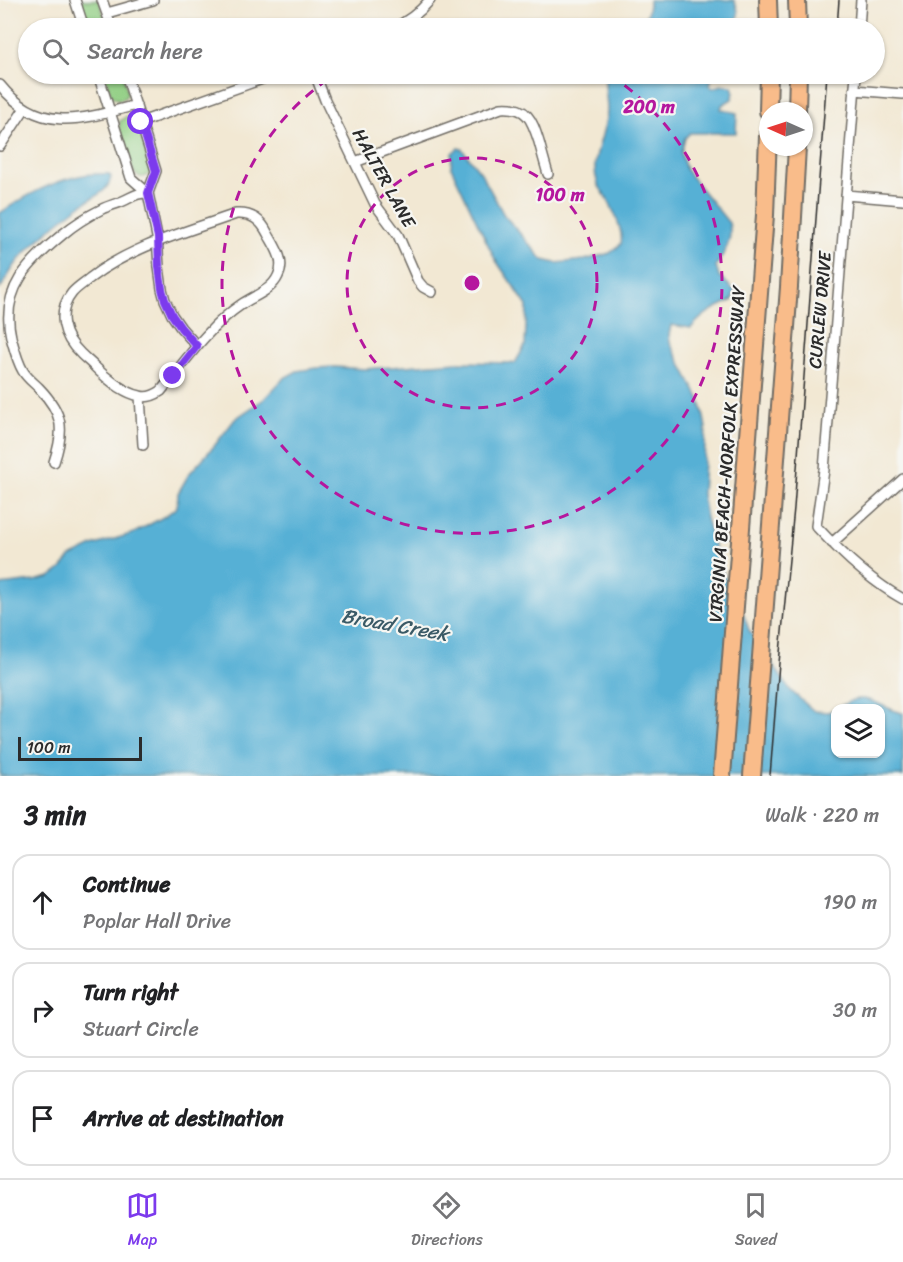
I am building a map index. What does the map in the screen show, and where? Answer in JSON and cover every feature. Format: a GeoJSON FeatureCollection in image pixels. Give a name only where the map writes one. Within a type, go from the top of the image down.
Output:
{"type":"FeatureCollection","features":[{"type":"Feature","properties":{"kind":"highway"},"geometry":{"type":"LineString","coordinates":[[768,0],[769,18]]}},
{"type":"Feature","properties":{"kind":"highway"},"geometry":{"type":"LineString","coordinates":[[797,0],[798,18]]}},
{"type":"Feature","properties":{"kind":"highway"},"geometry":{"type":"LineString","coordinates":[[768,102],[769,84]]}},
{"type":"Feature","properties":{"kind":"highway"},"geometry":{"type":"LineString","coordinates":[[797,102],[798,84]]}},
{"type":"Feature","properties":{"kind":"highway","name":"VIRGINIA BEACH-NORFOLK EXPRESSWAY"},"geometry":{"type":"LineString","coordinates":[[722,776],[765,215],[767,156]]}},
{"type":"Feature","properties":{"kind":"highway"},"geometry":{"type":"LineString","coordinates":[[752,776],[789,287],[796,156]]}},
{"type":"Feature","properties":{"kind":"street"},"geometry":{"type":"LineString","coordinates":[[75,0],[81,18]]}},
{"type":"Feature","properties":{"kind":"street"},"geometry":{"type":"LineString","coordinates":[[102,0],[109,18]]}},
{"type":"Feature","properties":{"kind":"street"},"geometry":{"type":"LineString","coordinates":[[107,13],[153,0]]}},
{"type":"Feature","properties":{"kind":"street"},"geometry":{"type":"LineString","coordinates":[[412,18],[430,0]]}},
{"type":"Feature","properties":{"kind":"street"},"geometry":{"type":"LineString","coordinates":[[860,18],[861,0]]}},
{"type":"Feature","properties":{"kind":"street"},"geometry":{"type":"LineString","coordinates":[[101,84],[131,178],[148,193],[154,215],[165,300],[181,328],[197,346]]}},
{"type":"Feature","properties":{"kind":"street"},"geometry":{"type":"LineString","coordinates":[[129,84],[156,171],[148,193]]}},
{"type":"Feature","properties":{"kind":"street"},"geometry":{"type":"LineString","coordinates":[[141,122],[248,84]]}},
{"type":"Feature","properties":{"kind":"street","name":"HALTER LANE"},"geometry":{"type":"LineString","coordinates":[[319,84],[375,204],[398,235],[418,281],[432,292]]}},
{"type":"Feature","properties":{"kind":"street","name":"CURLEW DRIVE"},"geometry":{"type":"LineString","coordinates":[[855,84],[824,470],[816,526],[873,579],[903,599]]}},
{"type":"Feature","properties":{"kind":"street"},"geometry":{"type":"LineString","coordinates":[[0,86],[25,108],[47,117],[69,120],[84,119],[136,105]]}},
{"type":"Feature","properties":{"kind":"street"},"geometry":{"type":"LineString","coordinates":[[854,90],[903,94]]}},
{"type":"Feature","properties":{"kind":"street"},"geometry":{"type":"LineString","coordinates":[[355,162],[509,107],[523,112],[533,124],[548,174]]}},
{"type":"Feature","properties":{"kind":"street"},"geometry":{"type":"LineString","coordinates":[[0,147],[25,108]]}},
{"type":"Feature","properties":{"kind":"street"},"geometry":{"type":"LineString","coordinates":[[54,462],[60,436],[58,416],[53,405],[24,373],[19,364],[9,329],[11,295],[34,260],[68,230],[86,217],[134,194],[148,193]]}},
{"type":"Feature","properties":{"kind":"street"},"geometry":{"type":"LineString","coordinates":[[846,195],[903,200]]}},
{"type":"Feature","properties":{"kind":"street"},"geometry":{"type":"LineString","coordinates":[[236,214],[250,215],[262,224],[280,256],[281,269],[278,278],[273,285],[223,319],[197,346],[161,391],[146,397],[132,394],[102,374],[76,349],[66,335],[63,326],[66,302],[76,288],[125,255],[236,214]]}},
{"type":"Feature","properties":{"kind":"street"},"geometry":{"type":"LineString","coordinates":[[140,396],[143,445]]}},
{"type":"Feature","properties":{"kind":"street"},"geometry":{"type":"LineString","coordinates":[[832,543],[903,479]]}},
{"type":"Feature","properties":{"kind":"green space"},"geometry":{"type":"Polygon","coordinates":[[[80,0],[99,0],[105,18],[86,18],[80,0]]]}},
{"type":"Feature","properties":{"kind":"green space"},"geometry":{"type":"Polygon","coordinates":[[[107,84],[126,84],[128,94],[124,98],[119,100],[111,96],[107,84]]]}},
{"type":"Feature","properties":{"kind":"green space"},"geometry":{"type":"Polygon","coordinates":[[[127,116],[136,119],[151,168],[149,174],[145,176],[134,173],[119,128],[120,121],[127,116]]]}},
{"type":"Feature","properties":{"kind":"water"},"geometry":{"type":"Polygon","coordinates":[[[649,0],[734,0],[738,17],[645,18],[649,0]]]}},
{"type":"Feature","properties":{"kind":"water","name":"Broad Creek"},"geometry":{"type":"Polygon","coordinates":[[[605,84],[710,84],[713,88],[722,85],[732,86],[734,93],[732,99],[722,105],[721,109],[737,113],[736,133],[690,133],[685,138],[681,153],[686,170],[729,223],[729,241],[716,266],[719,276],[734,290],[733,300],[710,311],[691,328],[671,325],[669,335],[670,343],[699,398],[703,412],[706,428],[702,494],[706,518],[719,563],[749,630],[791,691],[814,711],[831,711],[831,758],[885,758],[885,706],[903,713],[903,776],[0,776],[0,585],[50,577],[61,569],[70,557],[95,545],[134,533],[165,516],[177,507],[178,493],[189,474],[235,419],[264,399],[284,378],[297,371],[316,368],[365,369],[458,362],[515,363],[525,346],[527,306],[495,259],[451,167],[452,153],[458,148],[462,149],[481,173],[504,215],[543,260],[556,263],[585,260],[610,253],[621,244],[619,225],[595,175],[596,157],[606,120],[605,84]]]}},
{"type":"Feature","properties":{"kind":"water"},"geometry":{"type":"Polygon","coordinates":[[[109,174],[111,177],[107,187],[65,217],[40,239],[18,261],[0,289],[0,213],[55,183],[109,174]]]}},
{"type":"Feature","properties":{"kind":"water"},"geometry":{"type":"Polygon","coordinates":[[[860,699],[879,704],[844,704],[860,699]]]}},
{"type":"Feature","properties":{"kind":"tram line"},"geometry":{"type":"LineString","coordinates":[[838,18],[839,0]]}},
{"type":"Feature","properties":{"kind":"tram line"},"geometry":{"type":"LineString","coordinates":[[770,776],[794,508],[826,84]]}},
{"type":"Feature","properties":{"kind":"route"},"geometry":{"type":"LineString","coordinates":[[141,122],[156,171],[148,193],[158,237],[162,289],[172,315],[197,346],[173,376]]}}]}
